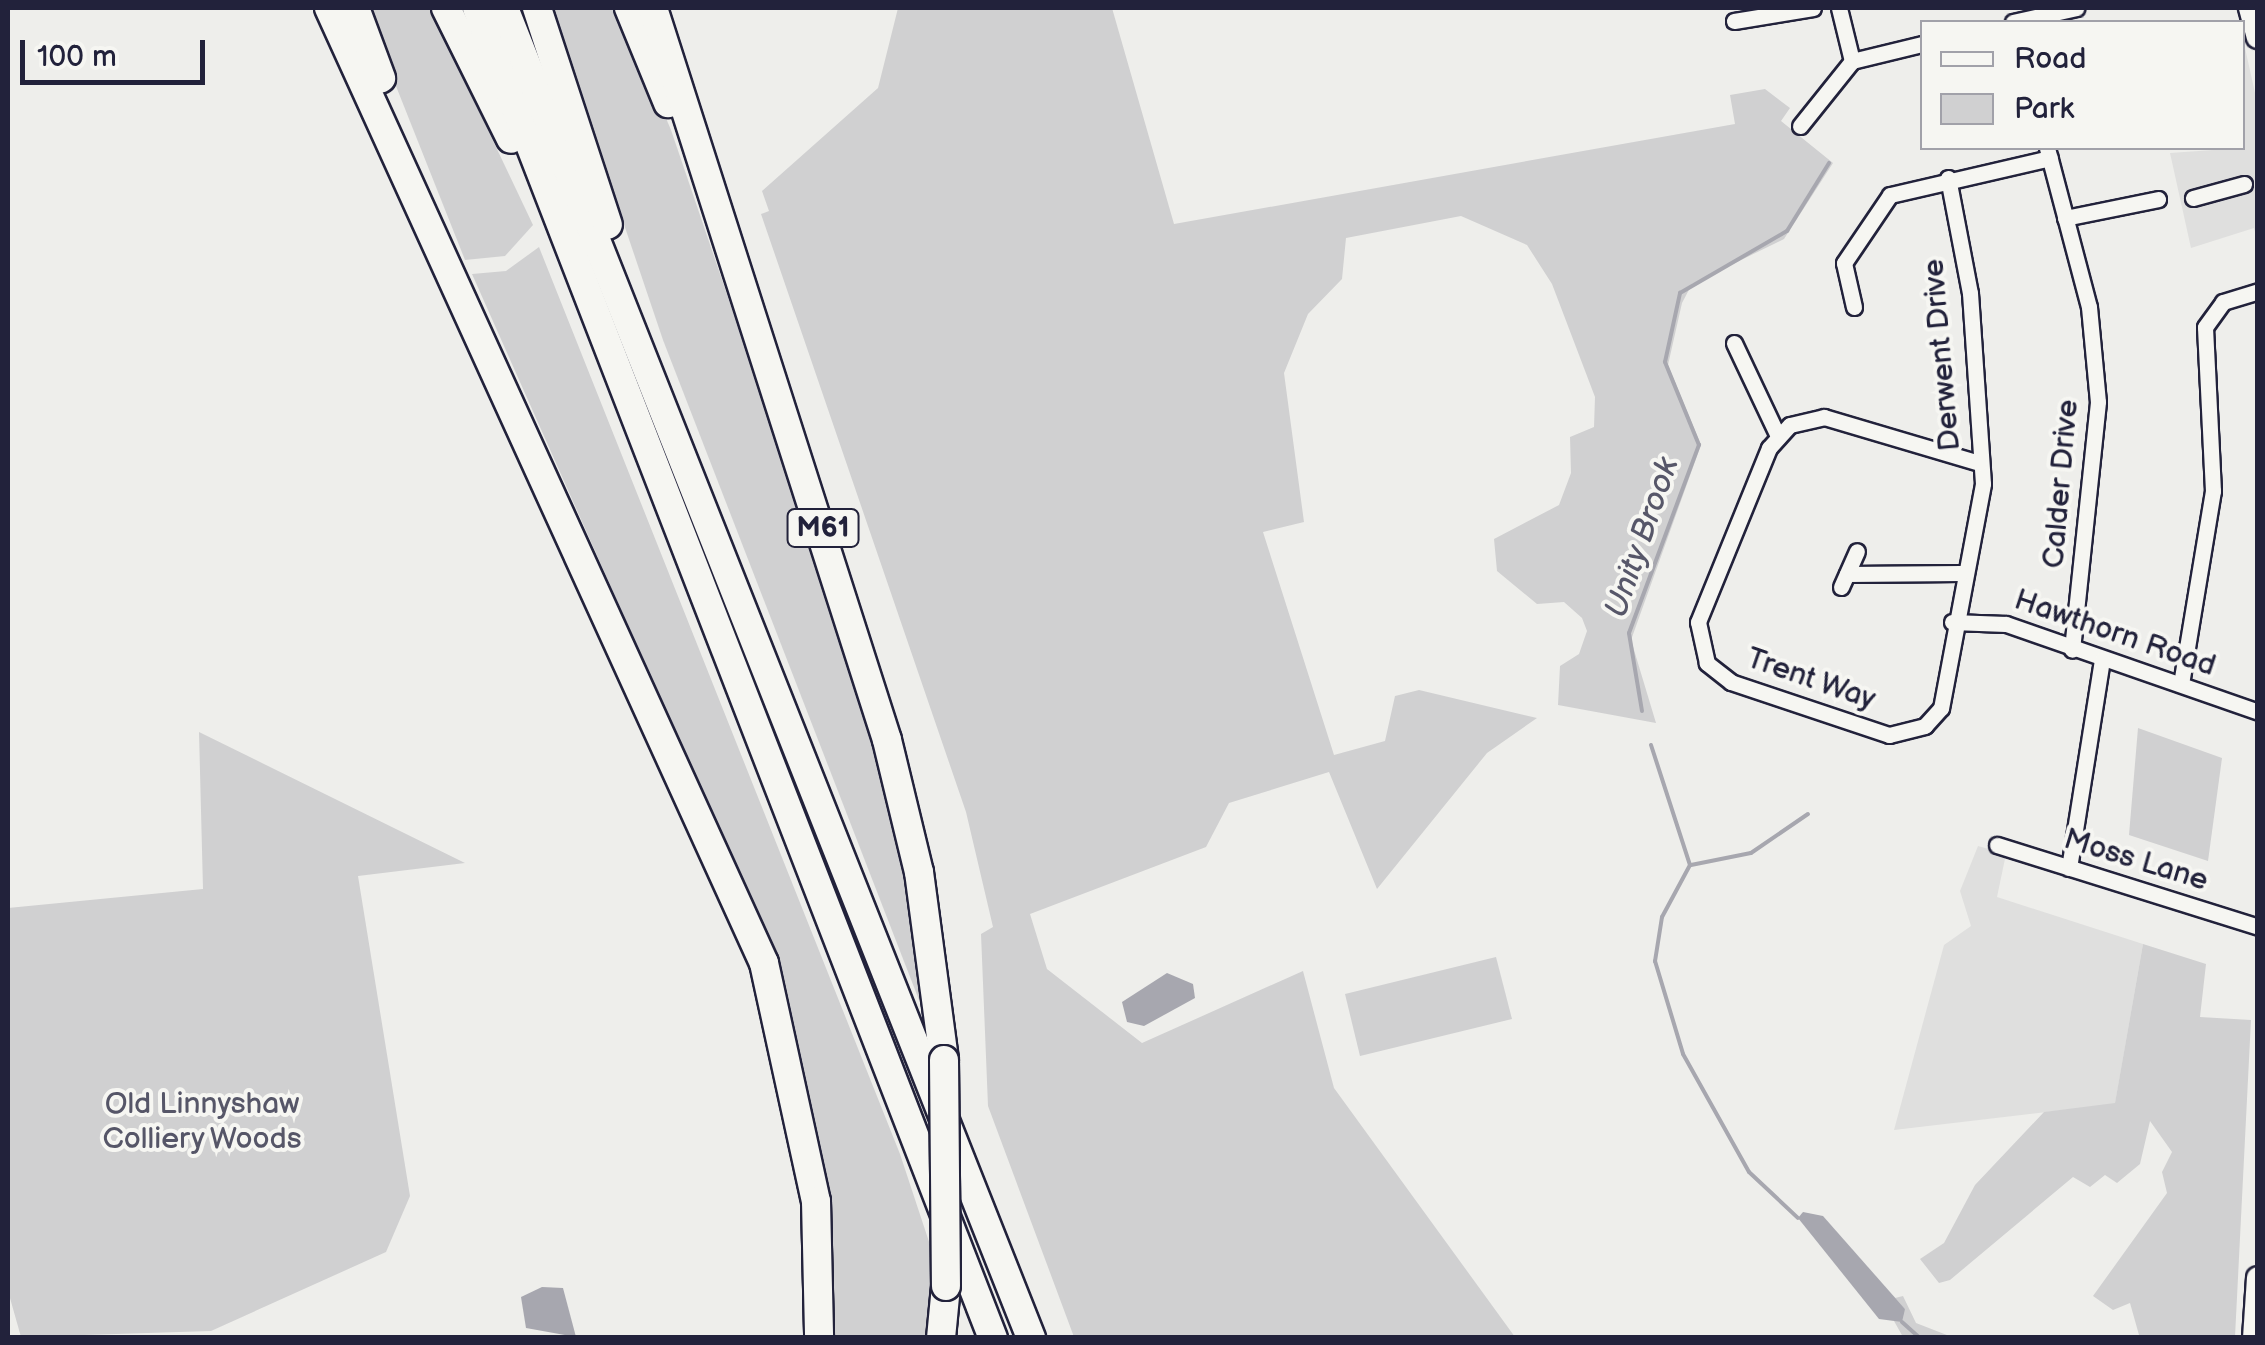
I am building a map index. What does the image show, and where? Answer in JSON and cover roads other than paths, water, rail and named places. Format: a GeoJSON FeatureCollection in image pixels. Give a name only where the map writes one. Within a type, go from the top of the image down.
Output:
{"type":"FeatureCollection","features":[{"type":"Feature","properties":{"kind":"highway"},"geometry":{"type":"LineString","coordinates":[[329,8],[573,536],[764,963],[816,1201],[819,1338]]}},
{"type":"Feature","properties":{"kind":"highway"},"geometry":{"type":"LineString","coordinates":[[355,8],[573,536]]}},
{"type":"Feature","properties":{"kind":"highway"},"geometry":{"type":"LineString","coordinates":[[446,8],[654,471]]}},
{"type":"Feature","properties":{"kind":"highway"},"geometry":{"type":"LineString","coordinates":[[477,8],[993,1338]]}},
{"type":"Feature","properties":{"kind":"highway"},"geometry":{"type":"LineString","coordinates":[[504,8],[690,464],[1031,1338]]}},
{"type":"Feature","properties":{"kind":"highway"},"geometry":{"type":"LineString","coordinates":[[537,8],[690,464]]}},
{"type":"Feature","properties":{"kind":"highway","name":"M61"},"geometry":{"type":"LineString","coordinates":[[629,8],[750,305]]}},
{"type":"Feature","properties":{"kind":"highway","name":"M61"},"geometry":{"type":"LineString","coordinates":[[653,8],[897,778],[944,1060],[946,1286],[942,1338]]}},
{"type":"Feature","properties":{"kind":"main road"},"geometry":{"type":"LineString","coordinates":[[2250,8],[2258,37]]}},
{"type":"Feature","properties":{"kind":"main road"},"geometry":{"type":"LineString","coordinates":[[2254,1338],[2258,1278]]}},
{"type":"Feature","properties":{"kind":"street"},"geometry":{"type":"LineString","coordinates":[[1735,23],[1813,8]]}},
{"type":"Feature","properties":{"kind":"street"},"geometry":{"type":"LineString","coordinates":[[1839,8],[1852,61]]}},
{"type":"Feature","properties":{"kind":"street"},"geometry":{"type":"LineString","coordinates":[[2019,19],[2076,8]]}},
{"type":"Feature","properties":{"kind":"street"},"geometry":{"type":"LineString","coordinates":[[1798,125],[1852,61],[1920,44]]}},
{"type":"Feature","properties":{"kind":"street"},"geometry":{"type":"LineString","coordinates":[[1854,306],[1844,263],[1877,208],[1904,187],[2048,153]]}},
{"type":"Feature","properties":{"kind":"street","name":"Calder Drive"},"geometry":{"type":"LineString","coordinates":[[2048,153],[2089,307],[2098,402],[2072,650]]}},
{"type":"Feature","properties":{"kind":"street","name":"Derwent Drive"},"geometry":{"type":"LineString","coordinates":[[1948,178],[1970,292],[1979,463],[1973,527]]}},
{"type":"Feature","properties":{"kind":"street"},"geometry":{"type":"LineString","coordinates":[[2193,198],[2244,184]]}},
{"type":"Feature","properties":{"kind":"street"},"geometry":{"type":"LineString","coordinates":[[2065,218],[2158,199]]}},
{"type":"Feature","properties":{"kind":"street"},"geometry":{"type":"LineString","coordinates":[[2181,684],[2213,491],[2205,327],[2223,302],[2258,291]]}},
{"type":"Feature","properties":{"kind":"street"},"geometry":{"type":"LineString","coordinates":[[1734,344],[1778,436],[1824,417],[1979,463]]}},
{"type":"Feature","properties":{"kind":"street","name":"Trent Way"},"geometry":{"type":"LineString","coordinates":[[1778,436],[1698,622],[1717,674],[1902,735],[1941,708],[1952,622],[1973,527]]}},
{"type":"Feature","properties":{"kind":"street"},"geometry":{"type":"LineString","coordinates":[[1857,551],[1844,580],[1961,573]]}},
{"type":"Feature","properties":{"kind":"street","name":"Hawthorn Road"},"geometry":{"type":"LineString","coordinates":[[1952,622],[1990,620],[2258,712]]}},
{"type":"Feature","properties":{"kind":"street"},"geometry":{"type":"LineString","coordinates":[[2069,868],[2102,660]]}},
{"type":"Feature","properties":{"kind":"street","name":"Moss Lane"},"geometry":{"type":"LineString","coordinates":[[1997,845],[2258,927]]}},
{"type":"Feature","properties":{"kind":"waterway","name":"Unity Brook"},"geometry":{"type":"LineString","coordinates":[[1642,711],[1629,633],[1699,445],[1665,362],[1680,293],[1787,231],[1829,163]]}},
{"type":"Feature","properties":{"kind":"waterway","name":"Unity Brook"},"geometry":{"type":"LineString","coordinates":[[1651,745],[1690,865],[1662,917],[1655,961],[1683,1054],[1749,1172],[1798,1218]]}},
{"type":"Feature","properties":{"kind":"waterway"},"geometry":{"type":"LineString","coordinates":[[1691,865],[1751,853],[1808,814]]}},
{"type":"Feature","properties":{"kind":"waterway","name":"Unity Brook"},"geometry":{"type":"LineString","coordinates":[[1902,1322],[1920,1338]]}},
{"type":"Feature","properties":{"kind":"park label","name":"Old Linnyshaw Colliery Woods"},"geometry":{"type":"Point","coordinates":[202,1121]}}]}
